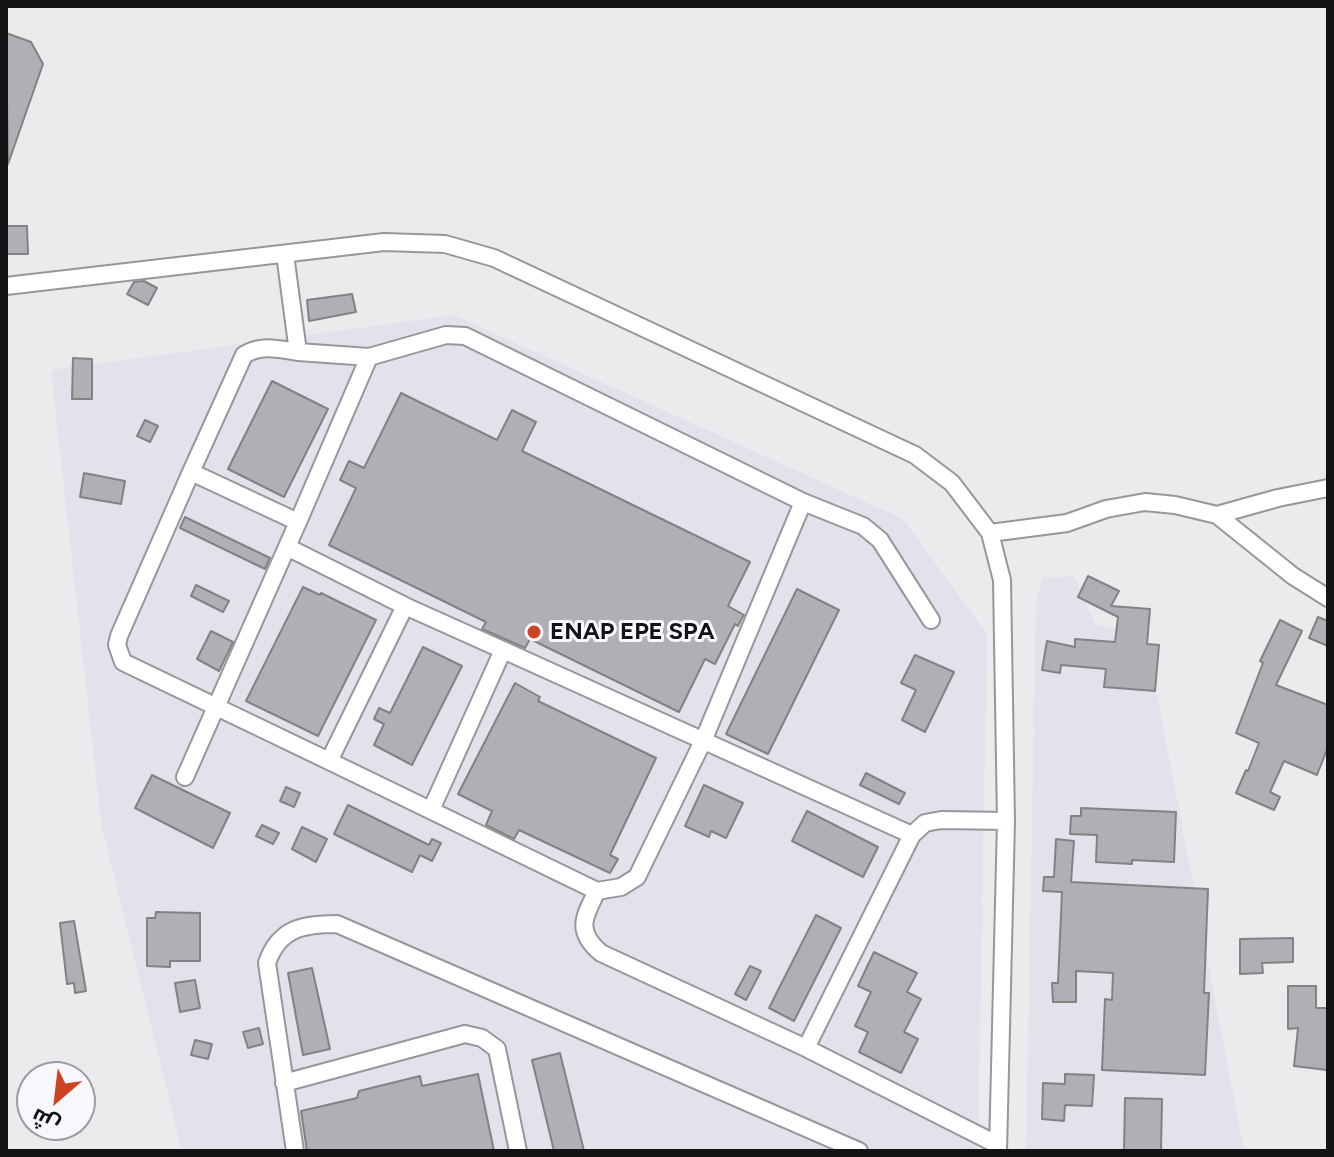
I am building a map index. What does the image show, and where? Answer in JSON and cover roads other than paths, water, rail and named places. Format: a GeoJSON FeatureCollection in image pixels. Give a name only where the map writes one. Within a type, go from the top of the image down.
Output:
{"type":"FeatureCollection","features":[{"type":"Feature","properties":{"kind":"street"},"geometry":{"type":"LineString","coordinates":[[6,286],[384,242],[445,244],[494,258],[915,455],[952,483],[990,533],[1002,580],[1006,821],[998,1148],[806,1048],[601,953],[591,945],[584,933],[584,916],[597,891]]}},
{"type":"Feature","properties":{"kind":"street"},"geometry":{"type":"LineString","coordinates":[[285,254],[298,352]]}},
{"type":"Feature","properties":{"kind":"street"},"geometry":{"type":"LineString","coordinates":[[803,502],[703,741],[637,877],[621,887],[597,891],[123,662],[117,645],[244,355],[253,349],[268,348],[369,357],[446,335],[465,336],[803,502],[863,526],[880,540],[931,620]]}},
{"type":"Feature","properties":{"kind":"street"},"geometry":{"type":"LineString","coordinates":[[185,777],[369,357]]}},
{"type":"Feature","properties":{"kind":"street"},"geometry":{"type":"LineString","coordinates":[[191,472],[298,522]]}},
{"type":"Feature","properties":{"kind":"street"},"geometry":{"type":"LineString","coordinates":[[1217,515],[1328,488]]}},
{"type":"Feature","properties":{"kind":"street"},"geometry":{"type":"LineString","coordinates":[[990,533],[1067,523],[1106,509],[1145,502],[1175,505],[1217,515],[1293,576],[1328,598]]}},
{"type":"Feature","properties":{"kind":"street"},"geometry":{"type":"LineString","coordinates":[[287,547],[405,606],[912,835]]}},
{"type":"Feature","properties":{"kind":"street"},"geometry":{"type":"LineString","coordinates":[[329,761],[405,606]]}},
{"type":"Feature","properties":{"kind":"street"},"geometry":{"type":"LineString","coordinates":[[431,810],[503,650]]}},
{"type":"Feature","properties":{"kind":"street"},"geometry":{"type":"LineString","coordinates":[[806,1048],[912,835],[925,823],[941,820],[1006,821]]}},
{"type":"Feature","properties":{"kind":"street"},"geometry":{"type":"LineString","coordinates":[[295,1151],[267,963],[272,948],[285,935],[309,924],[337,924],[859,1151]]}},
{"type":"Feature","properties":{"kind":"street"},"geometry":{"type":"LineString","coordinates":[[284,1083],[465,1034],[482,1038],[497,1049],[518,1151]]}},
{"type":"Feature","properties":{"kind":"place","name":"ENAP EPE SPA"},"geometry":{"type":"Point","coordinates":[534,632]}}]}
